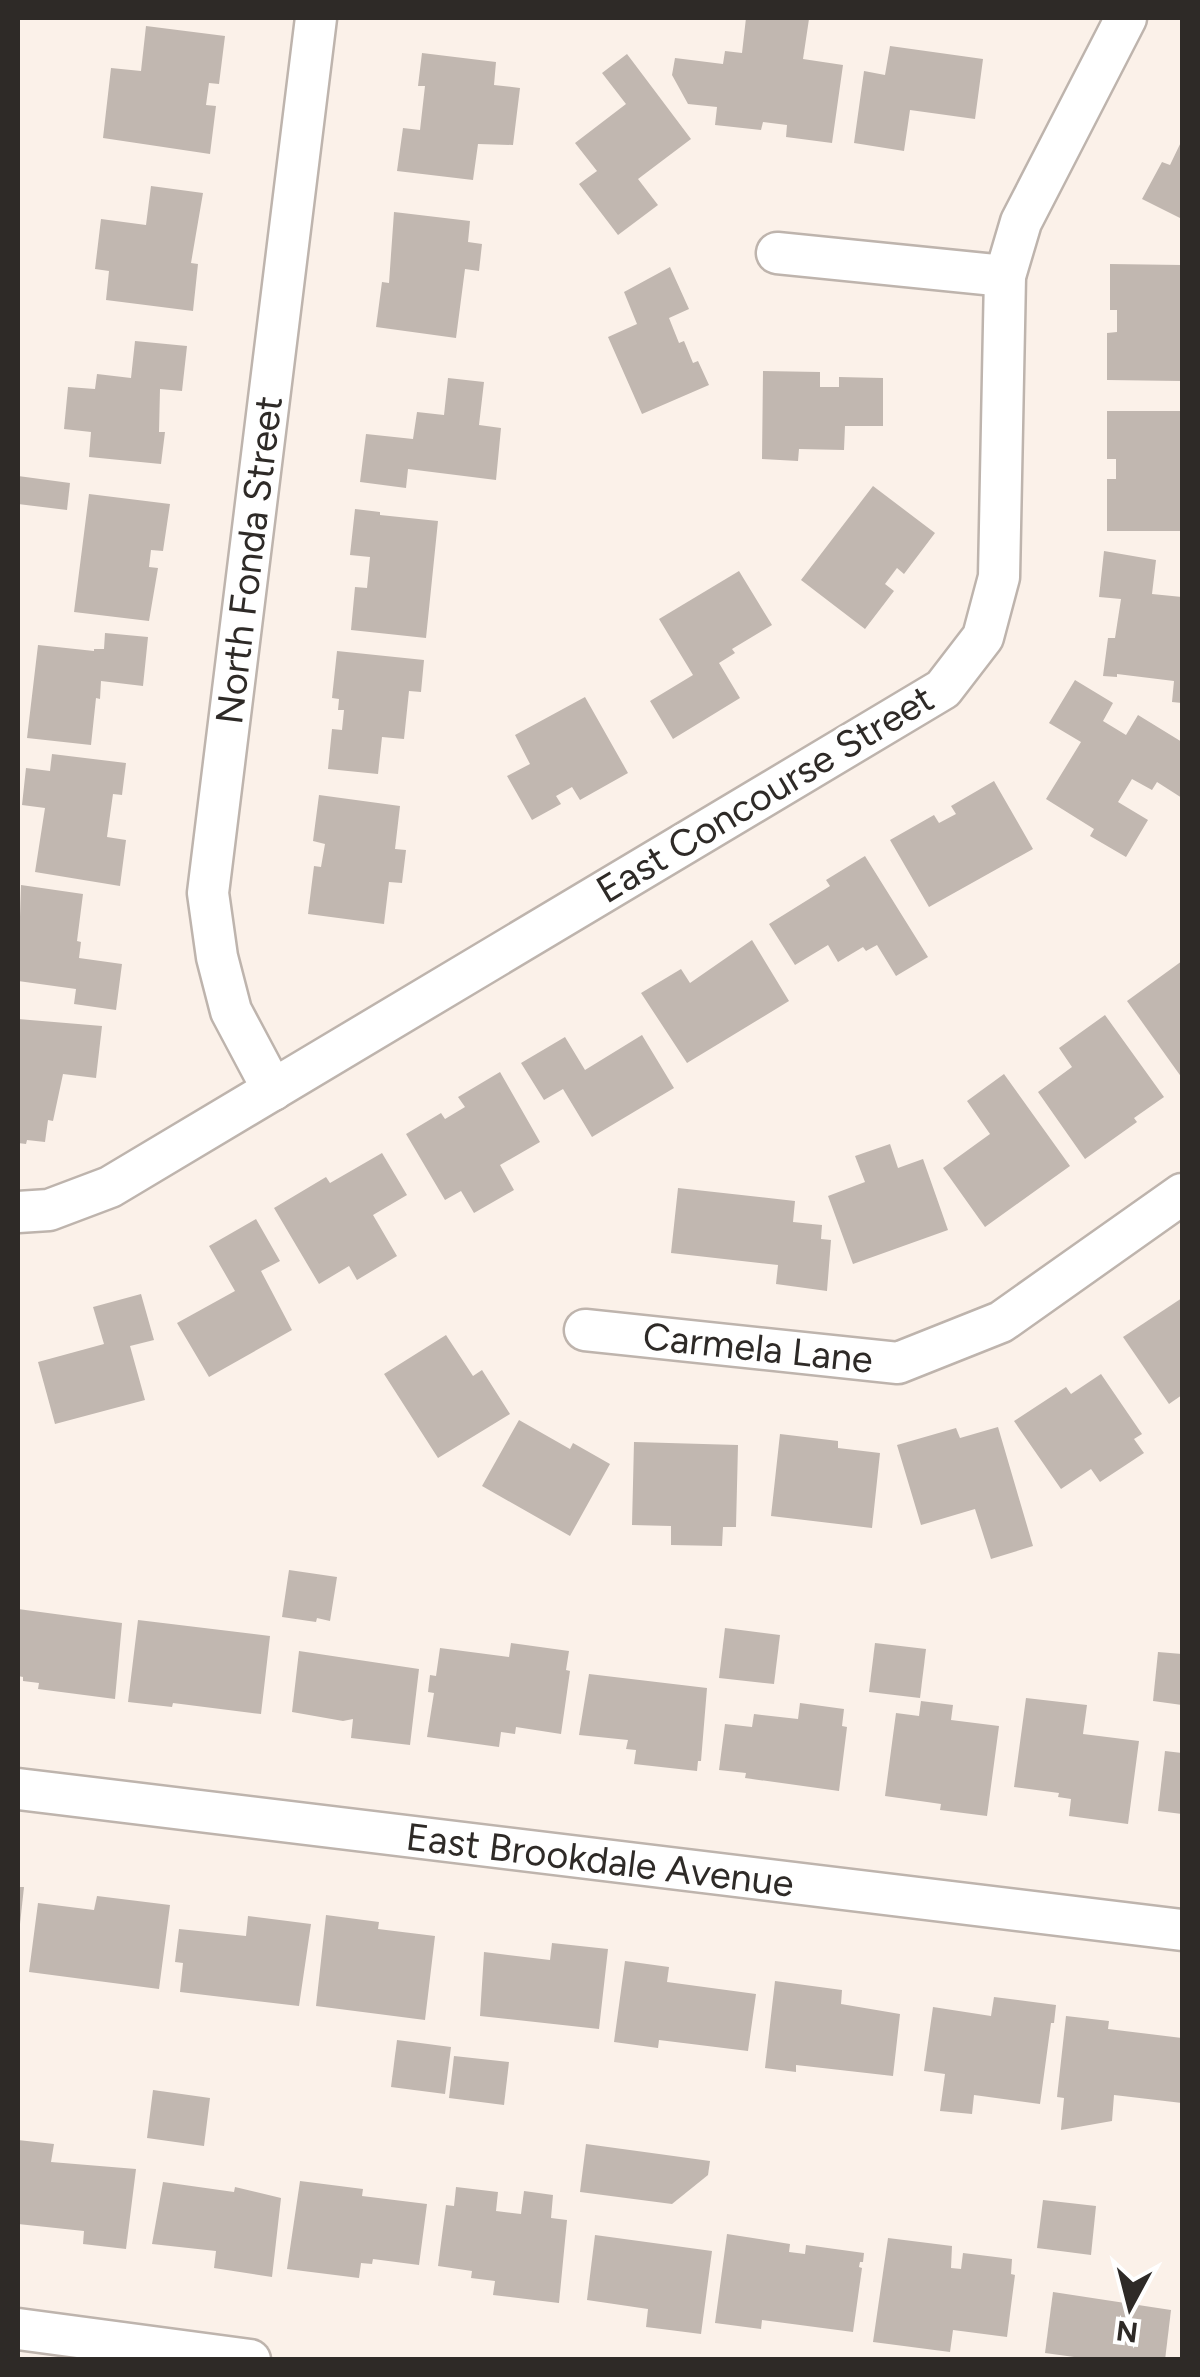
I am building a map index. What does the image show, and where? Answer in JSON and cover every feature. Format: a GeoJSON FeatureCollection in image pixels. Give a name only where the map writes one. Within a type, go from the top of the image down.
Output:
{"type":"FeatureCollection","features":[{"type":"Feature","properties":{"kind":"street","name":"North Fonda Street"},"geometry":{"type":"LineString","coordinates":[[272,1090],[231,1011],[217,957],[208,892],[316,18]]}},
{"type":"Feature","properties":{"kind":"street","name":"East Concourse Street"},"geometry":{"type":"LineString","coordinates":[[18,1212],[49,1210],[110,1188],[942,689],[983,637],[999,577],[1005,276],[1021,222],[1126,18]]}},
{"type":"Feature","properties":{"kind":"street"},"geometry":{"type":"LineString","coordinates":[[777,254],[1005,276]]}},
{"type":"Feature","properties":{"kind":"street","name":"Carmela Lane"},"geometry":{"type":"LineString","coordinates":[[585,1330],[898,1363],[1001,1322],[1182,1194]]}},
{"type":"Feature","properties":{"kind":"street","name":"East Brookdale Avenue"},"geometry":{"type":"LineString","coordinates":[[18,1789],[1182,1930]]}},
{"type":"Feature","properties":{"kind":"street"},"geometry":{"type":"LineString","coordinates":[[18,2329],[250,2360]]}},
{"type":"Feature","properties":{"kind":"building"},"geometry":{"type":"Polygon","coordinates":[[[746,18],[809,19],[803,59],[843,65],[832,143],[786,137],[787,125],[763,122],[761,130],[715,125],[717,107],[688,104],[672,75],[675,58],[723,64],[725,51],[742,53],[746,18]]]}},
{"type":"Feature","properties":{"kind":"building"},"geometry":{"type":"Polygon","coordinates":[[[146,26],[225,36],[219,84],[209,83],[206,105],[216,106],[210,154],[103,138],[111,68],[141,71],[146,26]]]}},
{"type":"Feature","properties":{"kind":"building"},"geometry":{"type":"Polygon","coordinates":[[[890,46],[983,59],[975,119],[910,110],[904,151],[854,143],[864,71],[885,75],[890,46]]]}},
{"type":"Feature","properties":{"kind":"building"},"geometry":{"type":"Polygon","coordinates":[[[422,53],[496,62],[494,85],[520,88],[513,145],[478,144],[473,180],[397,171],[403,128],[420,130],[425,86],[418,86],[422,53]]]}},
{"type":"Feature","properties":{"kind":"building"},"geometry":{"type":"Polygon","coordinates":[[[627,54],[691,139],[638,179],[658,205],[618,235],[579,184],[597,171],[575,143],[626,104],[602,73],[627,54]]]}},
{"type":"Feature","properties":{"kind":"building"},"geometry":{"type":"Polygon","coordinates":[[[1182,140],[1182,219],[1142,199],[1162,162],[1170,165],[1182,140]]]}},
{"type":"Feature","properties":{"kind":"building"},"geometry":{"type":"Polygon","coordinates":[[[151,186],[203,193],[191,263],[198,264],[193,311],[106,300],[109,271],[95,269],[101,219],[146,225],[151,186]]]}},
{"type":"Feature","properties":{"kind":"building"},"geometry":{"type":"Polygon","coordinates":[[[394,212],[470,221],[468,242],[482,244],[479,271],[465,269],[456,338],[376,327],[382,282],[389,283],[394,212]]]}},
{"type":"Feature","properties":{"kind":"building"},"geometry":{"type":"Polygon","coordinates":[[[1110,264],[1182,265],[1182,381],[1107,380],[1107,333],[1117,332],[1117,310],[1110,310],[1110,264]]]}},
{"type":"Feature","properties":{"kind":"building"},"geometry":{"type":"Polygon","coordinates":[[[670,267],[689,309],[669,318],[679,343],[684,341],[693,363],[698,361],[709,385],[642,414],[608,337],[637,324],[624,292],[670,267]]]}},
{"type":"Feature","properties":{"kind":"building"},"geometry":{"type":"Polygon","coordinates":[[[135,341],[187,346],[182,391],[160,389],[159,432],[165,432],[161,464],[89,457],[91,432],[64,429],[68,387],[95,389],[97,374],[131,378],[135,341]]]}},
{"type":"Feature","properties":{"kind":"building"},"geometry":{"type":"Polygon","coordinates":[[[763,371],[820,372],[820,387],[839,387],[839,377],[883,378],[883,426],[845,426],[844,450],[799,449],[798,461],[762,459],[763,371]]]}},
{"type":"Feature","properties":{"kind":"building"},"geometry":{"type":"Polygon","coordinates":[[[448,378],[484,382],[479,425],[501,428],[496,480],[408,469],[406,488],[360,482],[366,434],[413,439],[417,412],[444,415],[448,378]]]}},
{"type":"Feature","properties":{"kind":"building"},"geometry":{"type":"Polygon","coordinates":[[[1107,411],[1182,411],[1182,531],[1107,531],[1107,479],[1116,479],[1116,459],[1107,459],[1107,411]]]}},
{"type":"Feature","properties":{"kind":"building"},"geometry":{"type":"Polygon","coordinates":[[[18,476],[70,483],[67,510],[18,504],[18,476]]]}},
{"type":"Feature","properties":{"kind":"building"},"geometry":{"type":"Polygon","coordinates":[[[873,486],[935,533],[904,574],[897,568],[885,584],[894,591],[865,629],[801,580],[873,486]]]}},
{"type":"Feature","properties":{"kind":"building"},"geometry":{"type":"Polygon","coordinates":[[[89,494],[170,504],[163,551],[151,550],[149,567],[158,568],[149,621],[74,612],[89,494]]]}},
{"type":"Feature","properties":{"kind":"building"},"geometry":{"type":"Polygon","coordinates":[[[355,509],[438,521],[426,638],[351,630],[355,587],[367,588],[370,557],[350,555],[355,509]]]}},
{"type":"Feature","properties":{"kind":"building"},"geometry":{"type":"Polygon","coordinates":[[[1104,551],[1156,560],[1152,594],[1182,597],[1182,703],[1172,702],[1174,681],[1103,676],[1108,638],[1115,638],[1121,599],[1099,597],[1104,551]]]}},
{"type":"Feature","properties":{"kind":"building"},"geometry":{"type":"Polygon","coordinates":[[[739,571],[772,625],[732,649],[735,653],[719,663],[740,698],[673,739],[650,701],[693,675],[659,619],[739,571]]]}},
{"type":"Feature","properties":{"kind":"building"},"geometry":{"type":"Polygon","coordinates":[[[105,633],[148,637],[143,686],[101,681],[91,745],[27,738],[38,645],[94,651],[104,649],[105,633]]]}},
{"type":"Feature","properties":{"kind":"building"},"geometry":{"type":"Polygon","coordinates":[[[337,651],[424,660],[421,692],[409,691],[404,739],[382,737],[378,774],[328,769],[332,729],[342,730],[344,710],[338,710],[339,699],[332,698],[337,651]]]}},
{"type":"Feature","properties":{"kind":"building"},"geometry":{"type":"Polygon","coordinates":[[[1075,680],[1113,703],[1103,721],[1126,735],[1138,715],[1182,742],[1182,798],[1157,782],[1152,790],[1132,779],[1118,802],[1148,820],[1126,857],[1090,836],[1094,829],[1046,799],[1081,742],[1049,723],[1075,680]]]}},
{"type":"Feature","properties":{"kind":"building"},"geometry":{"type":"Polygon","coordinates":[[[585,697],[628,773],[580,800],[572,787],[556,796],[561,804],[532,820],[507,776],[530,764],[515,735],[585,697]]]}},
{"type":"Feature","properties":{"kind":"building"},"geometry":{"type":"Polygon","coordinates":[[[52,754],[126,763],[122,795],[113,794],[107,837],[126,840],[120,886],[35,872],[45,808],[22,805],[26,768],[50,771],[52,754]]]}},
{"type":"Feature","properties":{"kind":"building"},"geometry":{"type":"Polygon","coordinates":[[[994,781],[1033,849],[929,907],[890,840],[934,815],[939,823],[956,814],[951,806],[994,781]]]}},
{"type":"Feature","properties":{"kind":"building"},"geometry":{"type":"Polygon","coordinates":[[[319,795],[400,806],[395,849],[406,850],[402,883],[389,882],[384,924],[308,914],[314,866],[321,867],[325,844],[313,841],[319,795]]]}},
{"type":"Feature","properties":{"kind":"building"},"geometry":{"type":"Polygon","coordinates":[[[865,856],[928,957],[896,976],[877,945],[866,951],[863,947],[838,962],[828,945],[795,965],[769,924],[830,886],[826,880],[865,856]]]}},
{"type":"Feature","properties":{"kind":"building"},"geometry":{"type":"Polygon","coordinates":[[[21,885],[83,894],[77,941],[81,942],[79,958],[122,964],[116,1010],[74,1004],[76,989],[18,981],[21,885]]]}},
{"type":"Feature","properties":{"kind":"building"},"geometry":{"type":"Polygon","coordinates":[[[752,940],[789,1001],[687,1063],[641,993],[681,969],[690,983],[752,940]]]}},
{"type":"Feature","properties":{"kind":"building"},"geometry":{"type":"Polygon","coordinates":[[[1182,961],[1182,1078],[1127,1001],[1182,961]]]}},
{"type":"Feature","properties":{"kind":"building"},"geometry":{"type":"Polygon","coordinates":[[[1105,1015],[1164,1097],[1085,1159],[1038,1092],[1072,1067],[1059,1048],[1105,1015]]]}},
{"type":"Feature","properties":{"kind":"building"},"geometry":{"type":"Polygon","coordinates":[[[18,1019],[102,1026],[96,1078],[63,1074],[45,1142],[18,1143],[18,1019]]]}},
{"type":"Feature","properties":{"kind":"building"},"geometry":{"type":"Polygon","coordinates":[[[642,1035],[674,1088],[592,1137],[563,1089],[544,1100],[521,1063],[565,1037],[585,1070],[642,1035]]]}},
{"type":"Feature","properties":{"kind":"building"},"geometry":{"type":"Polygon","coordinates":[[[500,1072],[540,1142],[500,1165],[514,1190],[474,1213],[461,1191],[445,1200],[406,1134],[441,1113],[445,1119],[465,1107],[458,1097],[500,1072]]]}},
{"type":"Feature","properties":{"kind":"building"},"geometry":{"type":"Polygon","coordinates":[[[1004,1074],[1070,1166],[985,1227],[943,1168],[990,1134],[967,1101],[1004,1074]]]}},
{"type":"Feature","properties":{"kind":"building"},"geometry":{"type":"Polygon","coordinates":[[[890,1144],[898,1168],[923,1159],[948,1230],[853,1264],[828,1196],[865,1182],[855,1156],[890,1144]]]}},
{"type":"Feature","properties":{"kind":"building"},"geometry":{"type":"Polygon","coordinates":[[[382,1153],[407,1195],[373,1215],[397,1256],[357,1280],[349,1266],[319,1284],[274,1208],[326,1177],[330,1183],[382,1153]]]}},
{"type":"Feature","properties":{"kind":"building"},"geometry":{"type":"Polygon","coordinates":[[[678,1188],[795,1201],[793,1222],[822,1225],[821,1239],[831,1240],[827,1291],[776,1284],[778,1265],[671,1253],[678,1188]]]}},
{"type":"Feature","properties":{"kind":"building"},"geometry":{"type":"Polygon","coordinates":[[[256,1219],[280,1261],[261,1271],[292,1330],[209,1377],[177,1323],[235,1291],[209,1246],[256,1219]]]}},
{"type":"Feature","properties":{"kind":"building"},"geometry":{"type":"Polygon","coordinates":[[[141,1294],[154,1340],[130,1346],[145,1400],[55,1424],[38,1362],[104,1344],[93,1307],[141,1294]]]}},
{"type":"Feature","properties":{"kind":"building"},"geometry":{"type":"Polygon","coordinates":[[[1182,1298],[1182,1395],[1169,1404],[1123,1337],[1182,1298]]]}},
{"type":"Feature","properties":{"kind":"building"},"geometry":{"type":"Polygon","coordinates":[[[446,1335],[473,1376],[482,1370],[510,1414],[438,1458],[384,1374],[446,1335]]]}},
{"type":"Feature","properties":{"kind":"building"},"geometry":{"type":"Polygon","coordinates":[[[1101,1374],[1142,1434],[1134,1439],[1144,1453],[1100,1482],[1091,1469],[1061,1489],[1014,1421],[1066,1387],[1071,1394],[1101,1374]]]}},
{"type":"Feature","properties":{"kind":"building"},"geometry":{"type":"Polygon","coordinates":[[[519,1420],[570,1449],[573,1443],[610,1464],[570,1536],[482,1486],[519,1420]]]}},
{"type":"Feature","properties":{"kind":"building"},"geometry":{"type":"Polygon","coordinates":[[[998,1427],[1033,1546],[991,1559],[975,1509],[921,1525],[897,1445],[956,1428],[960,1438],[998,1427]]]}},
{"type":"Feature","properties":{"kind":"building"},"geometry":{"type":"Polygon","coordinates":[[[780,1434],[838,1441],[838,1448],[880,1453],[872,1528],[771,1516],[780,1434]]]}},
{"type":"Feature","properties":{"kind":"building"},"geometry":{"type":"Polygon","coordinates":[[[634,1442],[738,1445],[736,1527],[723,1527],[722,1546],[671,1545],[671,1526],[632,1525],[634,1442]]]}},
{"type":"Feature","properties":{"kind":"building"},"geometry":{"type":"Polygon","coordinates":[[[289,1570],[337,1577],[330,1621],[282,1617],[289,1570]]]}},
{"type":"Feature","properties":{"kind":"building"},"geometry":{"type":"Polygon","coordinates":[[[18,1609],[122,1623],[115,1699],[38,1689],[39,1683],[23,1681],[18,1676],[18,1609]]]}},
{"type":"Feature","properties":{"kind":"building"},"geometry":{"type":"Polygon","coordinates":[[[138,1620],[270,1636],[261,1714],[173,1703],[172,1707],[128,1702],[138,1620]]]}},
{"type":"Feature","properties":{"kind":"building"},"geometry":{"type":"Polygon","coordinates":[[[725,1628],[780,1635],[774,1684],[719,1678],[725,1628]]]}},
{"type":"Feature","properties":{"kind":"building"},"geometry":{"type":"Polygon","coordinates":[[[511,1643],[569,1651],[561,1734],[516,1727],[515,1734],[501,1732],[499,1747],[427,1737],[434,1693],[428,1692],[430,1675],[436,1676],[440,1648],[509,1657],[511,1643]]]}},
{"type":"Feature","properties":{"kind":"building"},"geometry":{"type":"Polygon","coordinates":[[[875,1643],[926,1649],[920,1698],[869,1692],[875,1643]]]}},
{"type":"Feature","properties":{"kind":"building"},"geometry":{"type":"Polygon","coordinates":[[[299,1651],[419,1669],[410,1745],[351,1738],[353,1719],[343,1721],[292,1712],[299,1651]]]}},
{"type":"Feature","properties":{"kind":"building"},"geometry":{"type":"Polygon","coordinates":[[[1158,1652],[1182,1654],[1182,1705],[1153,1701],[1158,1652]]]}},
{"type":"Feature","properties":{"kind":"building"},"geometry":{"type":"Polygon","coordinates":[[[589,1674],[707,1688],[697,1771],[634,1764],[636,1750],[626,1749],[628,1740],[579,1735],[589,1674]]]}},
{"type":"Feature","properties":{"kind":"building"},"geometry":{"type":"Polygon","coordinates":[[[1026,1698],[1087,1705],[1083,1734],[1139,1741],[1128,1824],[1069,1816],[1071,1799],[1058,1797],[1059,1793],[1014,1787],[1026,1698]]]}},
{"type":"Feature","properties":{"kind":"building"},"geometry":{"type":"Polygon","coordinates":[[[921,1701],[953,1705],[951,1720],[999,1726],[987,1816],[940,1810],[941,1804],[885,1796],[896,1713],[919,1716],[921,1701]]]}},
{"type":"Feature","properties":{"kind":"building"},"geometry":{"type":"Polygon","coordinates":[[[800,1703],[844,1709],[842,1726],[847,1727],[839,1791],[745,1778],[746,1773],[719,1770],[725,1724],[752,1727],[754,1714],[798,1719],[800,1703]]]}},
{"type":"Feature","properties":{"kind":"building"},"geometry":{"type":"Polygon","coordinates":[[[1165,1751],[1182,1753],[1182,1814],[1158,1811],[1165,1751]]]}},
{"type":"Feature","properties":{"kind":"building"},"geometry":{"type":"Polygon","coordinates":[[[18,1887],[24,1887],[20,1924],[18,1924],[18,1887]]]}},
{"type":"Feature","properties":{"kind":"building"},"geometry":{"type":"Polygon","coordinates":[[[97,1896],[170,1905],[159,1989],[29,1972],[38,1903],[94,1910],[97,1896]]]}},
{"type":"Feature","properties":{"kind":"building"},"geometry":{"type":"Polygon","coordinates":[[[326,1915],[379,1922],[378,1929],[435,1936],[425,2020],[316,2006],[326,1915]]]}},
{"type":"Feature","properties":{"kind":"building"},"geometry":{"type":"Polygon","coordinates":[[[248,1916],[311,1924],[299,2006],[180,1992],[183,1963],[175,1962],[179,1929],[246,1936],[248,1916]]]}},
{"type":"Feature","properties":{"kind":"building"},"geometry":{"type":"Polygon","coordinates":[[[552,1943],[608,1949],[599,2029],[480,2016],[484,1952],[550,1960],[552,1943]]]}},
{"type":"Feature","properties":{"kind":"building"},"geometry":{"type":"Polygon","coordinates":[[[625,1961],[669,1967],[667,1982],[756,1994],[748,2051],[659,2040],[658,2048],[614,2042],[625,1961]]]}},
{"type":"Feature","properties":{"kind":"building"},"geometry":{"type":"Polygon","coordinates":[[[775,1981],[842,1990],[841,2004],[900,2014],[893,2076],[796,2065],[796,2072],[765,2068],[775,1981]]]}},
{"type":"Feature","properties":{"kind":"building"},"geometry":{"type":"Polygon","coordinates":[[[994,1997],[1056,2005],[1040,2104],[974,2095],[972,2114],[940,2111],[945,2074],[924,2071],[933,2007],[991,2016],[994,1997]]]}},
{"type":"Feature","properties":{"kind":"building"},"geometry":{"type":"Polygon","coordinates":[[[1066,2016],[1109,2021],[1108,2029],[1182,2038],[1182,2103],[1114,2095],[1112,2121],[1061,2130],[1064,2098],[1057,2097],[1066,2016]]]}},
{"type":"Feature","properties":{"kind":"building"},"geometry":{"type":"Polygon","coordinates":[[[397,2040],[451,2047],[445,2094],[391,2087],[397,2040]]]}},
{"type":"Feature","properties":{"kind":"building"},"geometry":{"type":"Polygon","coordinates":[[[454,2056],[509,2062],[504,2105],[449,2098],[454,2056]]]}},
{"type":"Feature","properties":{"kind":"building"},"geometry":{"type":"Polygon","coordinates":[[[153,2090],[210,2098],[204,2146],[147,2138],[153,2090]]]}},
{"type":"Feature","properties":{"kind":"building"},"geometry":{"type":"Polygon","coordinates":[[[18,2140],[54,2144],[51,2162],[136,2169],[126,2249],[83,2244],[84,2231],[18,2224],[18,2140]]]}},
{"type":"Feature","properties":{"kind":"building"},"geometry":{"type":"Polygon","coordinates":[[[586,2144],[710,2161],[708,2175],[672,2204],[580,2192],[586,2144]]]}},
{"type":"Feature","properties":{"kind":"building"},"geometry":{"type":"Polygon","coordinates":[[[300,2181],[363,2189],[362,2196],[427,2204],[419,2265],[373,2259],[372,2264],[361,2263],[359,2278],[287,2269],[300,2181]]]}},
{"type":"Feature","properties":{"kind":"building"},"geometry":{"type":"Polygon","coordinates":[[[163,2182],[234,2192],[235,2187],[281,2198],[272,2277],[214,2268],[216,2251],[152,2244],[163,2182]]]}},
{"type":"Feature","properties":{"kind":"building"},"geometry":{"type":"Polygon","coordinates":[[[456,2187],[498,2192],[496,2211],[521,2214],[524,2191],[553,2195],[551,2218],[567,2220],[559,2303],[493,2295],[495,2281],[471,2278],[472,2271],[438,2266],[446,2205],[454,2206],[456,2187]]]}},
{"type":"Feature","properties":{"kind":"building"},"geometry":{"type":"Polygon","coordinates":[[[1043,2200],[1096,2206],[1091,2255],[1037,2248],[1043,2200]]]}},
{"type":"Feature","properties":{"kind":"building"},"geometry":{"type":"Polygon","coordinates":[[[727,2234],[790,2244],[789,2252],[805,2254],[806,2245],[864,2253],[859,2267],[862,2268],[853,2332],[762,2320],[761,2329],[715,2323],[727,2234]]]}},
{"type":"Feature","properties":{"kind":"building"},"geometry":{"type":"Polygon","coordinates":[[[595,2235],[712,2251],[701,2334],[646,2327],[648,2309],[587,2300],[595,2235]]]}},
{"type":"Feature","properties":{"kind":"building"},"geometry":{"type":"Polygon","coordinates":[[[888,2238],[952,2246],[951,2268],[961,2269],[963,2253],[1012,2259],[1011,2274],[1015,2275],[1007,2337],[953,2330],[950,2352],[873,2342],[888,2238]]]}},
{"type":"Feature","properties":{"kind":"building"},"geometry":{"type":"Polygon","coordinates":[[[1053,2292],[1171,2310],[1165,2360],[1096,2360],[1045,2353],[1053,2292]]]}}]}
